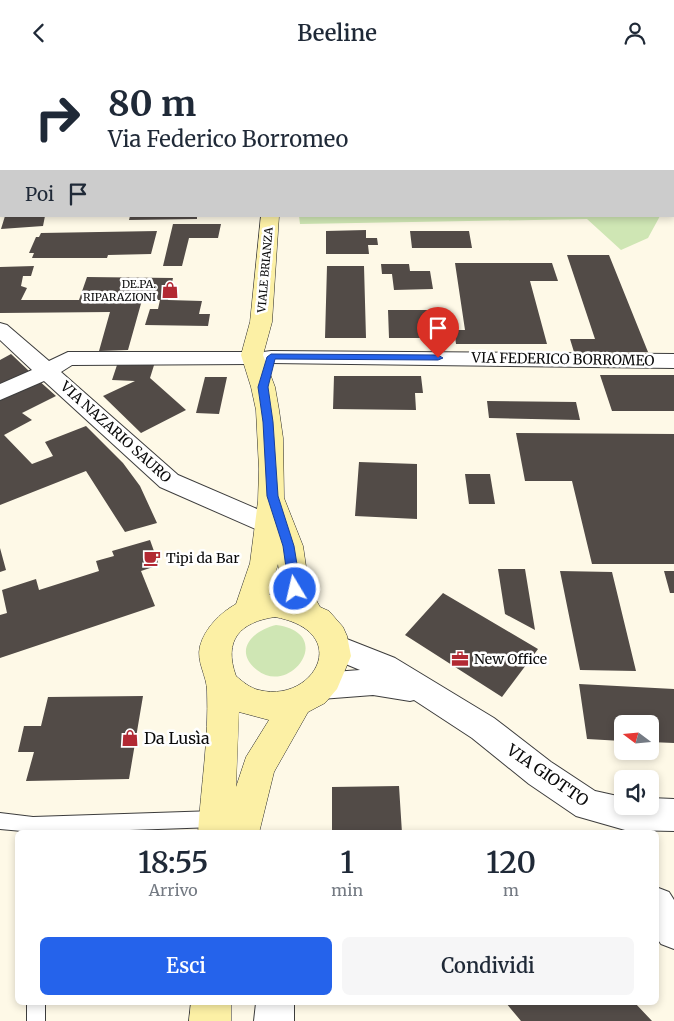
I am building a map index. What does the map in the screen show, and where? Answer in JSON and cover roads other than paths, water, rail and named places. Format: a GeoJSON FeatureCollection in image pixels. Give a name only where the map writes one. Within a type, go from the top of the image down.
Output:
{"type":"FeatureCollection","features":[{"type":"Feature","properties":{"kind":"main road","name":"VIALE BRIANZA"},"geometry":{"type":"LineString","coordinates":[[261,357],[261,324],[270,217]]}},
{"type":"Feature","properties":{"kind":"main road"},"geometry":{"type":"LineString","coordinates":[[247,611],[256,597],[273,496],[261,357]]}},
{"type":"Feature","properties":{"kind":"main road"},"geometry":{"type":"LineString","coordinates":[[273,496],[288,546],[295,589],[308,611]]}},
{"type":"Feature","properties":{"kind":"main road"},"geometry":{"type":"LineString","coordinates":[[268,605],[288,605],[308,611],[320,620],[330,632],[334,646],[334,660],[330,673],[309,694],[258,767],[233,828],[223,685],[214,665],[216,643],[228,624],[247,611],[268,605]]}},
{"type":"Feature","properties":{"kind":"main road"},"geometry":{"type":"LineString","coordinates":[[223,685],[243,700],[270,707],[309,694]]}},
{"type":"Feature","properties":{"kind":"main road"},"geometry":{"type":"LineString","coordinates":[[210,1021],[211,1005]]}},
{"type":"Feature","properties":{"kind":"street"},"geometry":{"type":"LineString","coordinates":[[0,329],[48,371]]}},
{"type":"Feature","properties":{"kind":"street","name":"VIA FEDERICO BORROMEO"},"geometry":{"type":"LineString","coordinates":[[0,393],[48,371],[68,359],[261,357],[674,361]]}},
{"type":"Feature","properties":{"kind":"street","name":"VIA NAZARIO SAURO"},"geometry":{"type":"LineString","coordinates":[[48,371],[169,481],[269,525]]}},
{"type":"Feature","properties":{"kind":"street","name":"VIA GIOTTO"},"geometry":{"type":"LineString","coordinates":[[334,646],[385,667],[436,697],[483,728],[540,773],[588,805],[627,823],[674,815]]}},
{"type":"Feature","properties":{"kind":"street","name":"VIA GIOTTO"},"geometry":{"type":"LineString","coordinates":[[309,694],[373,682],[405,686],[436,697]]}},
{"type":"Feature","properties":{"kind":"street"},"geometry":{"type":"LineString","coordinates":[[659,909],[674,931]]}},
{"type":"Feature","properties":{"kind":"street"},"geometry":{"type":"LineString","coordinates":[[274,1021],[275,1005]]}},
{"type":"Feature","properties":{"kind":"lane"},"geometry":{"type":"LineString","coordinates":[[0,821],[33,829],[233,828]]}},
{"type":"Feature","properties":{"kind":"lane"},"geometry":{"type":"LineString","coordinates":[[36,1005],[36,1021]]}},
{"type":"Feature","properties":{"kind":"place","name":"DE.PA. RIPARAZIONI"},"geometry":{"type":"Point","coordinates":[170,290]}},
{"type":"Feature","properties":{"kind":"place","name":"Tipi da Bar"},"geometry":{"type":"Point","coordinates":[152,558]}},
{"type":"Feature","properties":{"kind":"place","name":"New Office"},"geometry":{"type":"Point","coordinates":[460,659]}},
{"type":"Feature","properties":{"kind":"place","name":"Da Lusìa"},"geometry":{"type":"Point","coordinates":[130,738]}}]}
